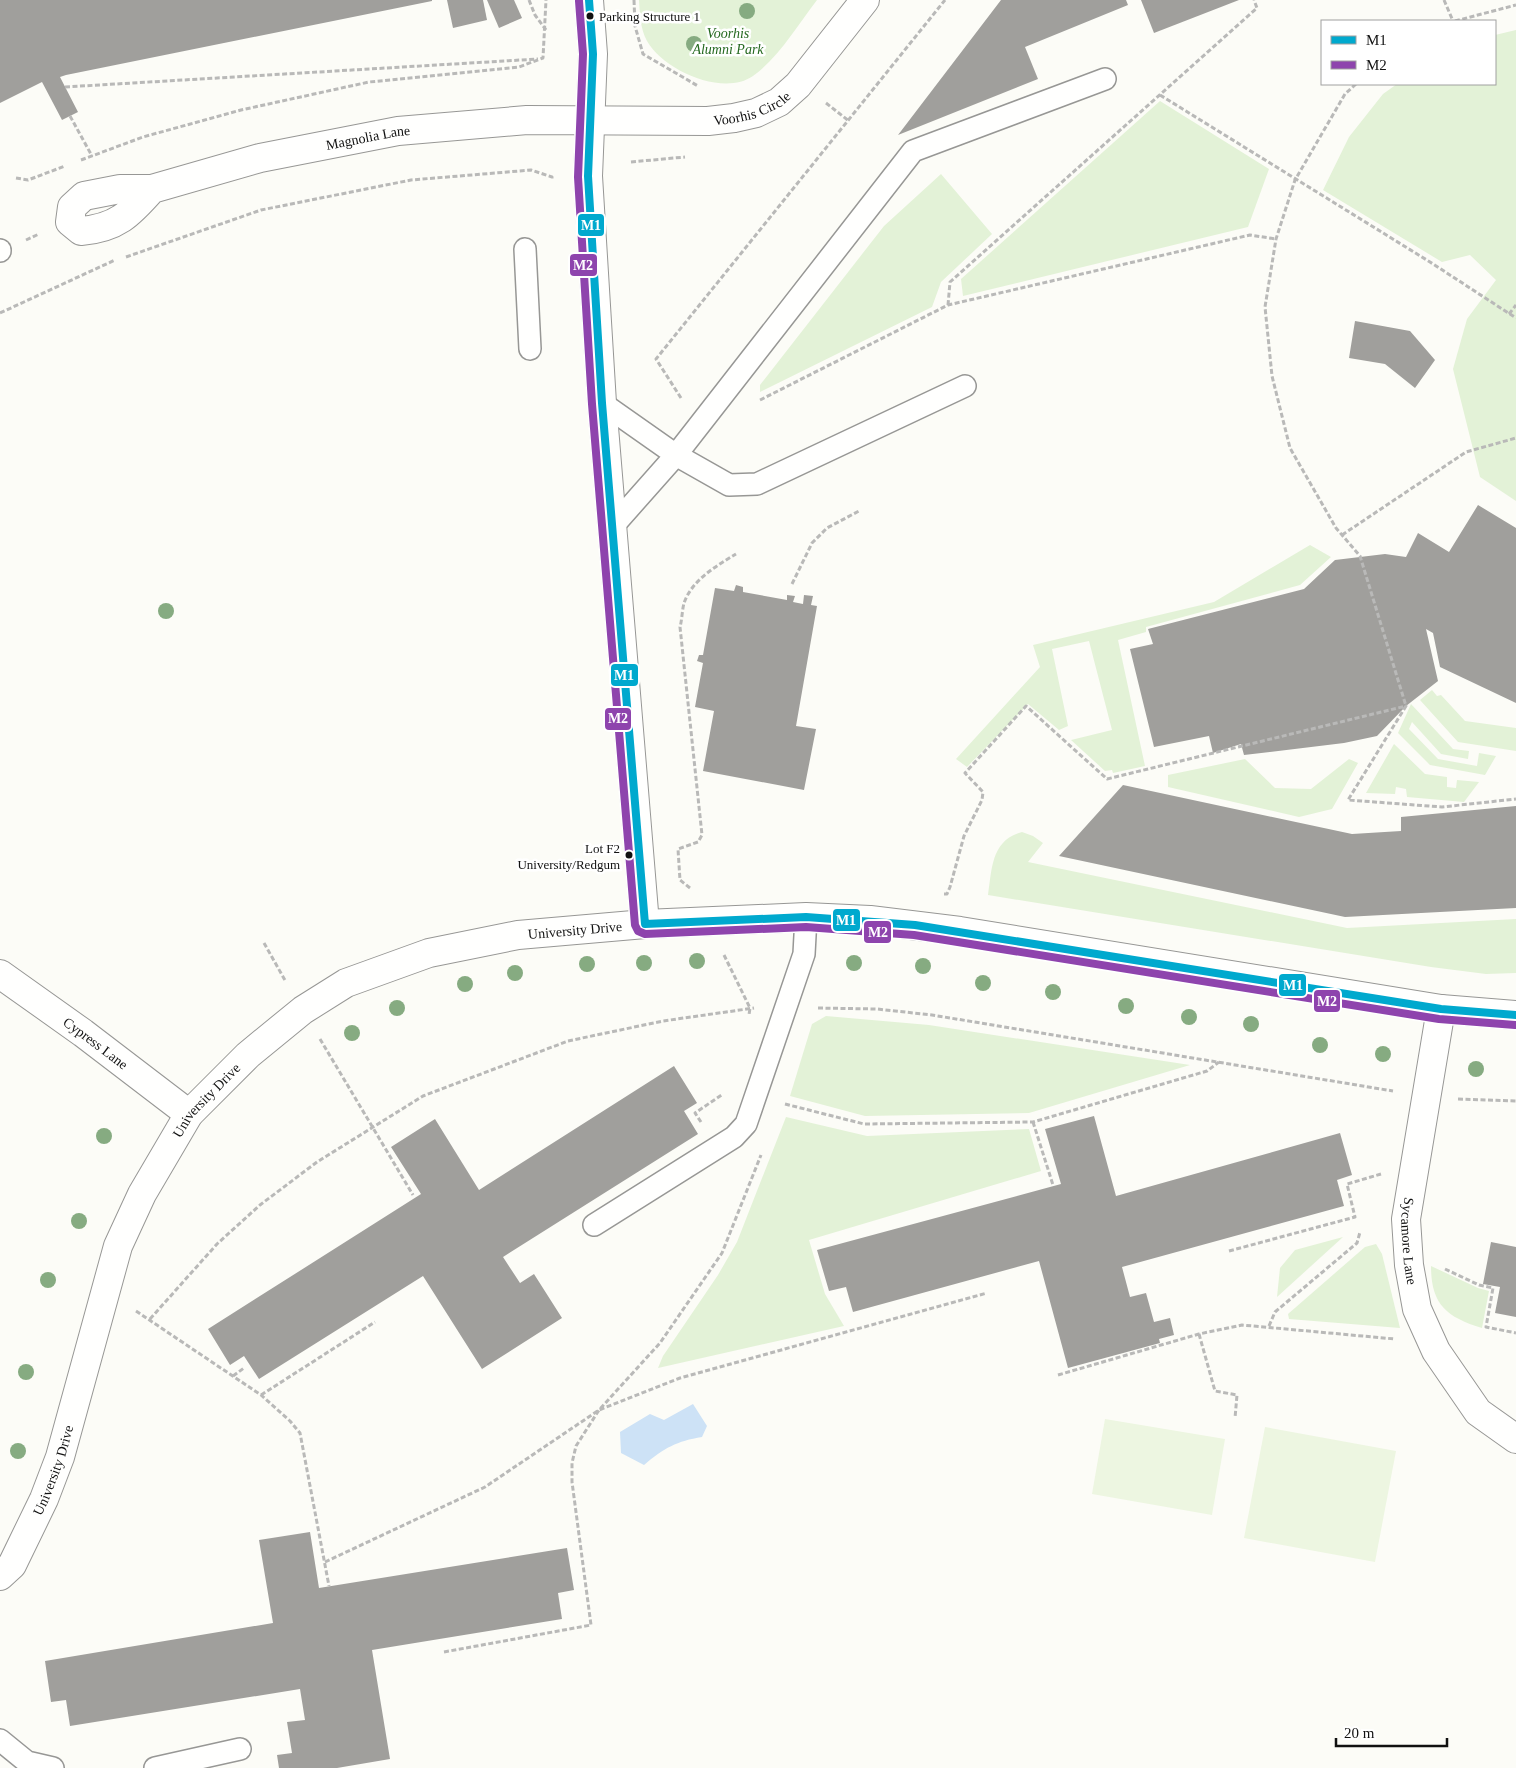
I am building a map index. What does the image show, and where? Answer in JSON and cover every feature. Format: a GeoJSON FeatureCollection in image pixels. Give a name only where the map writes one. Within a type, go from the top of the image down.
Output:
{"type":"FeatureCollection","features":[{"type":"Feature","properties":{"kind":"street"},"geometry":{"type":"LineString","coordinates":[[589,0],[593,54],[588,176],[602,403],[614,525],[645,924]]}},
{"type":"Feature","properties":{"kind":"street","name":"Voorhis Circle"},"geometry":{"type":"LineString","coordinates":[[591,120],[708,120],[734,118],[756,113],[779,102],[798,85],[865,0]]}},
{"type":"Feature","properties":{"kind":"street","name":"Magnolia Lane"},"geometry":{"type":"LineString","coordinates":[[70,222],[72,207],[84,196],[120,189],[152,188],[260,158],[398,131],[527,120],[591,120]]}},
{"type":"Feature","properties":{"kind":"street","name":"University Drive"},"geometry":{"type":"LineString","coordinates":[[0,1576],[12,1564],[44,1499],[60,1457],[118,1246],[142,1194],[189,1114],[248,1055],[303,1010],[346,983],[429,953],[509,937],[645,924],[806,917],[870,920],[951,930],[1441,1009],[1516,1016]]}},
{"type":"Feature","properties":{"kind":"street","name":"Cypress Lane"},"geometry":{"type":"LineString","coordinates":[[0,974],[83,1033],[189,1114]]}},
{"type":"Feature","properties":{"kind":"street","name":"Sycamore Lane"},"geometry":{"type":"LineString","coordinates":[[1441,1009],[1406,1220],[1408,1266],[1417,1309],[1436,1351],[1478,1412],[1516,1439]]}},
{"type":"Feature","properties":{"kind":"street","name":"University Drive"},"geometry":{"type":"LineString","coordinates":[[0,1546],[29,1528]]}},
{"type":"Feature","properties":{"kind":"lane"},"geometry":{"type":"LineString","coordinates":[[614,525],[676,455],[913,151],[1105,79]]}},
{"type":"Feature","properties":{"kind":"lane"},"geometry":{"type":"LineString","coordinates":[[525,249],[530,349]]}},
{"type":"Feature","properties":{"kind":"lane"},"geometry":{"type":"LineString","coordinates":[[602,403],[676,455],[729,485],[757,484],[966,386]]}},
{"type":"Feature","properties":{"kind":"lane"},"geometry":{"type":"LineString","coordinates":[[594,1225],[716,1149],[734,1137],[746,1124],[804,954],[806,917]]}},
{"type":"Feature","properties":{"kind":"lane"},"geometry":{"type":"LineString","coordinates":[[0,1740],[27,1762],[53,1768]]}},
{"type":"Feature","properties":{"kind":"lane"},"geometry":{"type":"LineString","coordinates":[[155,1768],[240,1749]]}},
{"type":"Feature","properties":{"kind":"path"},"geometry":{"type":"LineString","coordinates":[[529,0],[535,15],[546,30]]}},
{"type":"Feature","properties":{"kind":"path"},"geometry":{"type":"LineString","coordinates":[[543,58],[546,30],[546,0]]}},
{"type":"Feature","properties":{"kind":"path"},"geometry":{"type":"LineString","coordinates":[[634,0],[635,26],[643,54],[694,85],[703,87]]}},
{"type":"Feature","properties":{"kind":"path"},"geometry":{"type":"LineString","coordinates":[[699,426],[656,359],[945,0]]}},
{"type":"Feature","properties":{"kind":"path"},"geometry":{"type":"LineString","coordinates":[[948,305],[950,282],[1257,8],[1254,0]]}},
{"type":"Feature","properties":{"kind":"path"},"geometry":{"type":"LineString","coordinates":[[1444,0],[1454,20]]}},
{"type":"Feature","properties":{"kind":"path"},"geometry":{"type":"LineString","coordinates":[[1458,20],[1516,5]]}},
{"type":"Feature","properties":{"kind":"path"},"geometry":{"type":"LineString","coordinates":[[64,87],[543,58]]}},
{"type":"Feature","properties":{"kind":"path"},"geometry":{"type":"LineString","coordinates":[[16,178],[28,180],[143,137],[241,110],[369,82],[511,69],[543,58]]}},
{"type":"Feature","properties":{"kind":"path"},"geometry":{"type":"LineString","coordinates":[[1355,85],[1345,94],[1295,180],[1276,239],[1266,307],[1272,376],[1290,448],[1342,535],[1360,556],[1406,706],[1348,800],[1442,807],[1516,800]]}},
{"type":"Feature","properties":{"kind":"path"},"geometry":{"type":"LineString","coordinates":[[1160,95],[1430,262],[1516,318]]}},
{"type":"Feature","properties":{"kind":"path"},"geometry":{"type":"LineString","coordinates":[[70,116],[92,156]]}},
{"type":"Feature","properties":{"kind":"path"},"geometry":{"type":"LineString","coordinates":[[0,313],[115,260],[262,210],[411,180],[531,170],[552,177]]}},
{"type":"Feature","properties":{"kind":"path"},"geometry":{"type":"LineString","coordinates":[[0,251],[70,222]]}},
{"type":"Feature","properties":{"kind":"path"},"geometry":{"type":"LineString","coordinates":[[724,393],[743,408],[948,305],[1250,235],[1276,239]]}},
{"type":"Feature","properties":{"kind":"path"},"geometry":{"type":"LineString","coordinates":[[1509,314],[1516,305]]}},
{"type":"Feature","properties":{"kind":"path"},"geometry":{"type":"LineString","coordinates":[[1342,535],[1466,452],[1516,438]]}},
{"type":"Feature","properties":{"kind":"path"},"geometry":{"type":"LineString","coordinates":[[792,584],[812,543],[827,528],[859,511]]}},
{"type":"Feature","properties":{"kind":"path"},"geometry":{"type":"LineString","coordinates":[[699,888],[690,888],[680,880],[678,849],[698,842],[702,835],[680,627],[684,603],[696,584],[710,569],[736,554]]}},
{"type":"Feature","properties":{"kind":"path"},"geometry":{"type":"LineString","coordinates":[[941,895],[947,894],[964,836],[982,800],[983,792],[965,773],[1026,706],[1107,779],[1406,706]]}},
{"type":"Feature","properties":{"kind":"path"},"geometry":{"type":"LineString","coordinates":[[264,943],[289,987]]}},
{"type":"Feature","properties":{"kind":"path"},"geometry":{"type":"LineString","coordinates":[[724,954],[750,1008],[749,1017]]}},
{"type":"Feature","properties":{"kind":"path"},"geometry":{"type":"LineString","coordinates":[[150,1319],[217,1244],[260,1205],[317,1162],[422,1096],[568,1041],[663,1021],[750,1008],[877,1009],[932,1015],[1425,1097],[1516,1101]]}},
{"type":"Feature","properties":{"kind":"path"},"geometry":{"type":"LineString","coordinates":[[317,1034],[413,1195]]}},
{"type":"Feature","properties":{"kind":"path"},"geometry":{"type":"LineString","coordinates":[[782,1103],[864,1124],[1033,1122],[1207,1071],[1219,1062]]}},
{"type":"Feature","properties":{"kind":"path"},"geometry":{"type":"LineString","coordinates":[[716,1149],[696,1113],[725,1092]]}},
{"type":"Feature","properties":{"kind":"path"},"geometry":{"type":"LineString","coordinates":[[1033,1122],[1053,1186]]}},
{"type":"Feature","properties":{"kind":"path"},"geometry":{"type":"LineString","coordinates":[[444,1652],[591,1625],[572,1482],[572,1463],[576,1446],[599,1410],[660,1344],[722,1253],[763,1148]]}},
{"type":"Feature","properties":{"kind":"path"},"geometry":{"type":"LineString","coordinates":[[1229,1250],[1356,1217],[1347,1184],[1382,1173]]}},
{"type":"Feature","properties":{"kind":"path"},"geometry":{"type":"LineString","coordinates":[[1269,1326],[1275,1312],[1357,1243],[1360,1232]]}},
{"type":"Feature","properties":{"kind":"path"},"geometry":{"type":"LineString","coordinates":[[1408,1266],[1429,1262],[1479,1285],[1493,1288],[1486,1327],[1516,1333]]}},
{"type":"Feature","properties":{"kind":"path"},"geometry":{"type":"LineString","coordinates":[[325,1562],[485,1487],[599,1410],[680,1378],[988,1293]]}},
{"type":"Feature","properties":{"kind":"path"},"geometry":{"type":"LineString","coordinates":[[132,1309],[150,1319],[261,1395],[290,1420],[300,1433],[328,1586]]}},
{"type":"Feature","properties":{"kind":"path"},"geometry":{"type":"LineString","coordinates":[[261,1395],[375,1322]]}},
{"type":"Feature","properties":{"kind":"path"},"geometry":{"type":"LineString","coordinates":[[1058,1375],[1199,1334],[1242,1325],[1269,1326],[1399,1340],[1436,1351]]}},
{"type":"Feature","properties":{"kind":"path"},"geometry":{"type":"LineString","coordinates":[[1199,1334],[1215,1391],[1237,1395],[1235,1418]]}},
{"type":"Feature","properties":{"kind":"path"},"geometry":{"type":"LineString","coordinates":[[233,1376],[244,1368]]}},
{"type":"Feature","properties":{"kind":"green space","name":"Voorhis Alumni Park"},"geometry":{"type":"Polygon","coordinates":[[[639,0],[817,0],[771,60],[753,76],[740,82],[726,83],[710,82],[695,77],[666,62],[655,52],[643,31],[639,0]]]}},
{"type":"Feature","properties":{"kind":"green space"},"geometry":{"type":"Polygon","coordinates":[[[1516,30],[1516,501],[1480,477],[1453,369],[1467,319],[1496,280],[1470,255],[1442,262],[1323,190],[1349,137],[1383,94],[1396,85],[1496,85],[1496,35],[1516,30]]]}},
{"type":"Feature","properties":{"kind":"green space"},"geometry":{"type":"Polygon","coordinates":[[[1160,101],[1269,169],[1248,227],[963,296],[961,279],[1160,101]]]}},
{"type":"Feature","properties":{"kind":"green space"},"geometry":{"type":"Polygon","coordinates":[[[941,174],[992,234],[941,282],[932,307],[760,392],[760,385],[884,226],[941,174]]]}},
{"type":"Feature","properties":{"kind":"green space"},"geometry":{"type":"Polygon","coordinates":[[[1310,545],[1331,557],[1300,585],[1146,627],[1146,632],[1118,640],[1145,766],[1113,773],[1112,770],[1105,771],[1071,740],[1112,730],[1089,641],[1052,649],[1068,726],[1059,730],[1028,704],[967,767],[956,759],[1040,667],[1033,645],[1214,602],[1310,545]]]}},
{"type":"Feature","properties":{"kind":"green space"},"geometry":{"type":"Polygon","coordinates":[[[1432,690],[1437,696],[1441,695],[1465,721],[1516,728],[1516,751],[1458,742],[1420,700],[1432,690]]]}},
{"type":"Feature","properties":{"kind":"green space"},"geometry":{"type":"Polygon","coordinates":[[[1411,704],[1453,749],[1469,751],[1468,759],[1441,754],[1412,722],[1409,729],[1438,759],[1477,766],[1479,753],[1496,756],[1485,775],[1430,765],[1398,733],[1411,704]]]}},
{"type":"Feature","properties":{"kind":"green space"},"geometry":{"type":"Polygon","coordinates":[[[1394,744],[1425,774],[1447,777],[1447,787],[1456,788],[1457,780],[1479,782],[1464,802],[1407,797],[1406,789],[1396,787],[1395,794],[1366,793],[1394,744]]]}},
{"type":"Feature","properties":{"kind":"green space"},"geometry":{"type":"Polygon","coordinates":[[[1245,759],[1275,788],[1311,789],[1349,759],[1358,763],[1332,809],[1299,817],[1168,787],[1168,775],[1245,759]]]}},
{"type":"Feature","properties":{"kind":"green space"},"geometry":{"type":"Polygon","coordinates":[[[1022,832],[1033,836],[1043,843],[1028,862],[1347,928],[1516,919],[1516,973],[1486,974],[1431,967],[988,895],[992,866],[999,849],[1012,836],[1022,832]]]}},
{"type":"Feature","properties":{"kind":"green space"},"geometry":{"type":"Polygon","coordinates":[[[826,1016],[929,1025],[1190,1065],[1029,1113],[865,1116],[790,1096],[812,1024],[826,1016]]]}},
{"type":"Feature","properties":{"kind":"green space"},"geometry":{"type":"Polygon","coordinates":[[[786,1117],[867,1136],[1029,1129],[1041,1171],[809,1240],[825,1294],[844,1326],[658,1368],[663,1356],[718,1275],[737,1242],[786,1117]]]}},
{"type":"Feature","properties":{"kind":"green space"},"geometry":{"type":"Polygon","coordinates":[[[1343,1237],[1277,1297],[1280,1268],[1295,1250],[1343,1237]]]}},
{"type":"Feature","properties":{"kind":"green space"},"geometry":{"type":"Polygon","coordinates":[[[1376,1244],[1382,1254],[1400,1328],[1289,1319],[1288,1314],[1365,1247],[1376,1244]]]}},
{"type":"Feature","properties":{"kind":"green space"},"geometry":{"type":"Polygon","coordinates":[[[1431,1266],[1478,1288],[1489,1291],[1482,1328],[1459,1319],[1443,1307],[1434,1290],[1431,1266]]]}},
{"type":"Feature","properties":{"kind":"green space"},"geometry":{"type":"Polygon","coordinates":[[[1105,1419],[1225,1439],[1212,1515],[1092,1494],[1105,1419]]]}},
{"type":"Feature","properties":{"kind":"green space"},"geometry":{"type":"Polygon","coordinates":[[[1265,1427],[1396,1451],[1375,1562],[1244,1538],[1265,1427]]]}},
{"type":"Feature","properties":{"kind":"water"},"geometry":{"type":"Polygon","coordinates":[[[693,1404],[707,1426],[702,1437],[671,1446],[644,1465],[621,1453],[620,1432],[650,1414],[664,1420],[693,1404]]]}},
{"type":"Feature","properties":{"kind":"building"},"geometry":{"type":"Polygon","coordinates":[[[0,0],[432,1],[66,75],[60,77],[78,112],[62,120],[42,82],[0,103],[0,0]]]}},
{"type":"Feature","properties":{"kind":"building"},"geometry":{"type":"Polygon","coordinates":[[[447,0],[483,0],[487,20],[453,28],[447,0]]]}},
{"type":"Feature","properties":{"kind":"building"},"geometry":{"type":"Polygon","coordinates":[[[487,0],[514,0],[522,18],[499,28],[487,0]]]}},
{"type":"Feature","properties":{"kind":"building"},"geometry":{"type":"Polygon","coordinates":[[[1001,0],[1126,0],[1128,5],[1025,47],[1038,79],[898,135],[1001,0]]]}},
{"type":"Feature","properties":{"kind":"building"},"geometry":{"type":"Polygon","coordinates":[[[1141,0],[1239,0],[1154,33],[1141,0]]]}},
{"type":"Feature","properties":{"kind":"building"},"geometry":{"type":"Polygon","coordinates":[[[1355,321],[1410,331],[1435,360],[1415,388],[1385,364],[1349,358],[1355,321]]]}},
{"type":"Feature","properties":{"kind":"building"},"geometry":{"type":"Polygon","coordinates":[[[1478,505],[1516,528],[1516,703],[1440,667],[1433,633],[1426,629],[1438,681],[1406,706],[1377,736],[1344,743],[1244,755],[1241,744],[1213,753],[1209,736],[1154,747],[1130,649],[1153,644],[1148,629],[1304,589],[1335,560],[1385,554],[1406,557],[1418,533],[1449,552],[1478,505]]]}},
{"type":"Feature","properties":{"kind":"building"},"geometry":{"type":"Polygon","coordinates":[[[736,585],[743,587],[743,592],[787,600],[787,595],[795,596],[793,602],[803,604],[804,595],[813,596],[811,605],[817,606],[796,726],[816,729],[804,790],[703,771],[714,711],[695,707],[703,663],[697,661],[699,655],[703,655],[715,588],[734,591],[736,585]]]}},
{"type":"Feature","properties":{"kind":"building"},"geometry":{"type":"Polygon","coordinates":[[[1123,785],[1352,834],[1401,831],[1401,817],[1516,806],[1516,908],[1345,917],[1059,856],[1123,785]]]}},
{"type":"Feature","properties":{"kind":"building"},"geometry":{"type":"Polygon","coordinates":[[[674,1066],[697,1103],[684,1111],[698,1134],[503,1257],[520,1283],[534,1274],[562,1318],[482,1369],[423,1276],[259,1379],[244,1356],[230,1365],[208,1329],[421,1194],[391,1147],[435,1119],[479,1190],[674,1066]]]}},
{"type":"Feature","properties":{"kind":"building"},"geometry":{"type":"Polygon","coordinates":[[[1094,1116],[1116,1196],[1340,1133],[1352,1175],[1337,1180],[1344,1206],[1122,1267],[1130,1297],[1146,1293],[1154,1322],[1170,1318],[1174,1335],[1159,1339],[1160,1343],[1068,1368],[1039,1261],[853,1312],[846,1287],[829,1291],[817,1250],[1061,1184],[1045,1129],[1094,1116]]]}},
{"type":"Feature","properties":{"kind":"building"},"geometry":{"type":"Polygon","coordinates":[[[1491,1242],[1516,1247],[1516,1317],[1495,1313],[1500,1287],[1483,1284],[1491,1242]]]}},
{"type":"Feature","properties":{"kind":"building"},"geometry":{"type":"Polygon","coordinates":[[[310,1532],[319,1588],[567,1548],[574,1590],[558,1593],[562,1619],[372,1650],[390,1759],[337,1768],[279,1768],[277,1755],[292,1753],[287,1722],[305,1720],[300,1689],[70,1726],[66,1700],[51,1702],[45,1661],[273,1623],[259,1540],[310,1532]]]}},
{"type":"Feature","properties":{"kind":"transit line","name":"M1"},"geometry":{"type":"LineString","coordinates":[[589,0],[593,54],[588,176],[602,403],[645,924],[806,917],[915,925],[1441,1009],[1516,1015]]}},
{"type":"Feature","properties":{"kind":"transit line","name":"M2"},"geometry":{"type":"LineString","coordinates":[[579,1],[583,54],[578,177],[592,404],[635,925],[638,931],[645,934],[806,927],[914,935],[1439,1019],[1515,1025]]}},
{"type":"Feature","properties":{"kind":"place","name":"Parking Structure 1"},"geometry":{"type":"Point","coordinates":[590,16]}},
{"type":"Feature","properties":{"kind":"place","name":"Lot F2 University/Redgum"},"geometry":{"type":"Point","coordinates":[629,855]}}]}
